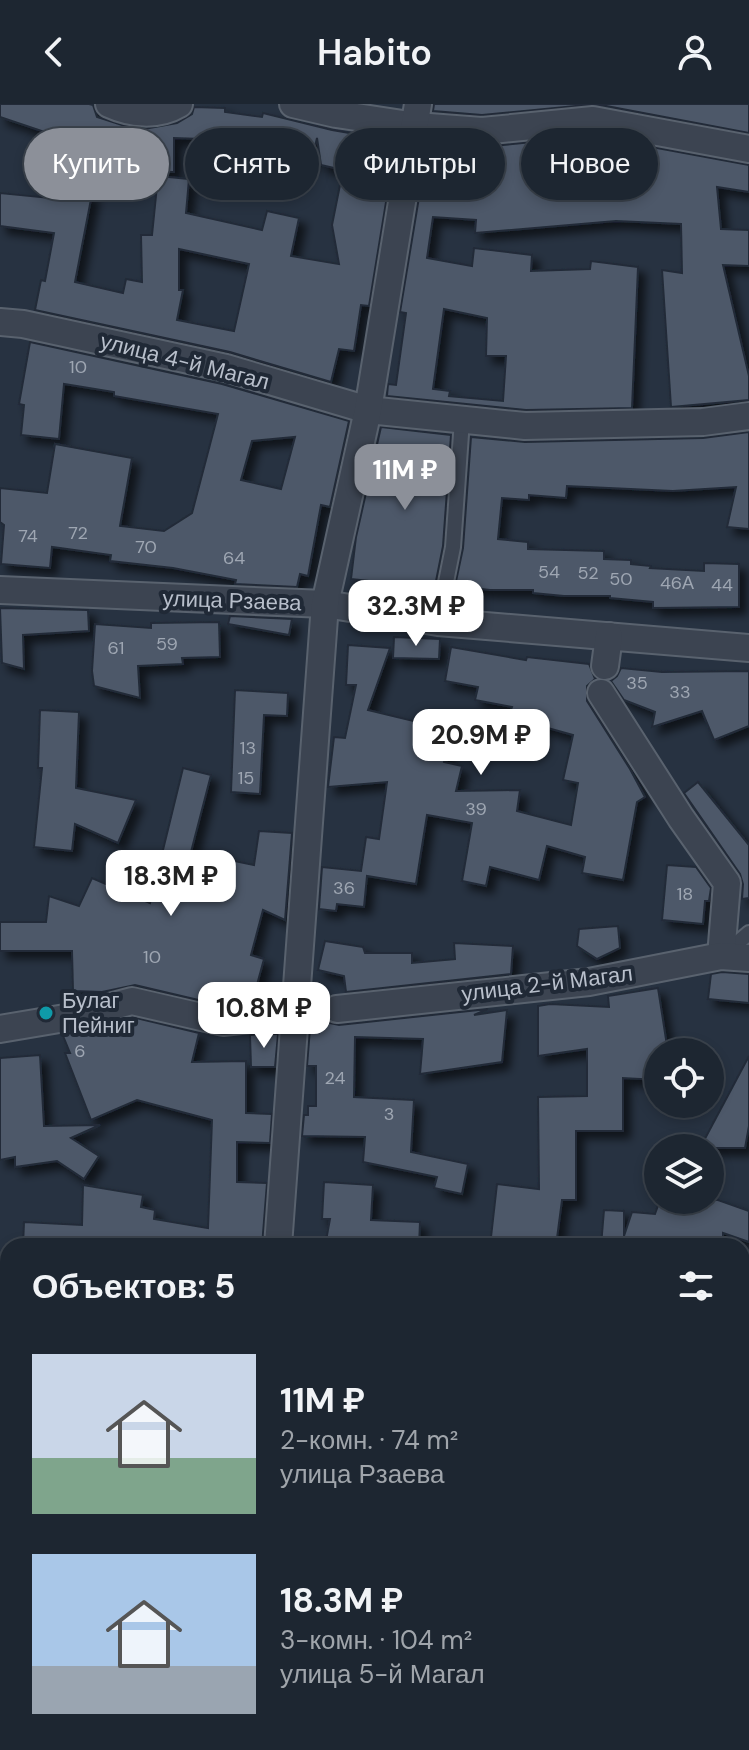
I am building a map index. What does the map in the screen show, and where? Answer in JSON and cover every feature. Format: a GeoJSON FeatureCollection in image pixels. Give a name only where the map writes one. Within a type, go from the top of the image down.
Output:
{"type":"FeatureCollection","features":[{"type":"Feature","properties":{"kind":"street"},"geometry":{"type":"LineString","coordinates":[[109,104],[129,113],[168,111],[179,104]]}},
{"type":"Feature","properties":{"kind":"street"},"geometry":{"type":"LineString","coordinates":[[293,104],[336,114],[417,115],[482,131],[593,120],[749,149]]}},
{"type":"Feature","properties":{"kind":"street"},"geometry":{"type":"LineString","coordinates":[[279,1238],[325,604],[368,410],[417,115]]}},
{"type":"Feature","properties":{"kind":"street","name":"улица 4-й Магал"},"geometry":{"type":"LineString","coordinates":[[0,322],[23,324],[226,368],[368,410],[525,426],[703,422],[749,416]]}},
{"type":"Feature","properties":{"kind":"street","name":"улица Рзаева"},"geometry":{"type":"LineString","coordinates":[[0,590],[325,604],[438,622],[749,648]]}},
{"type":"Feature","properties":{"kind":"street"},"geometry":{"type":"LineString","coordinates":[[605,666],[609,636]]}},
{"type":"Feature","properties":{"kind":"street"},"geometry":{"type":"LineString","coordinates":[[601,693],[681,818],[727,883],[721,956],[749,958]]}},
{"type":"Feature","properties":{"kind":"street","name":"улица 2-й Магал"},"geometry":{"type":"LineString","coordinates":[[337,1009],[589,982],[721,956]]}},
{"type":"Feature","properties":{"kind":"street"},"geometry":{"type":"LineString","coordinates":[[0,1029],[71,1017],[132,1001],[223,1022],[295,1014]]}},
{"type":"Feature","properties":{"kind":"lane"},"geometry":{"type":"LineString","coordinates":[[438,622],[453,547],[462,420]]}},
{"type":"Feature","properties":{"kind":"lane","name":"улица 2-й Магал"},"geometry":{"type":"LineString","coordinates":[[721,956],[749,933]]}},
{"type":"Feature","properties":{"kind":"building"},"geometry":{"type":"Polygon","coordinates":[[[0,104],[89,104],[93,105],[97,117],[138,128],[33,128],[0,117],[0,104]]]}},
{"type":"Feature","properties":{"kind":"building"},"geometry":{"type":"Polygon","coordinates":[[[434,104],[596,104],[482,115],[433,111],[434,104]]]}},
{"type":"Feature","properties":{"kind":"building"},"geometry":{"type":"Polygon","coordinates":[[[596,104],[749,104],[749,133],[596,104]]]}},
{"type":"Feature","properties":{"kind":"building"},"geometry":{"type":"Polygon","coordinates":[[[194,107],[225,108],[225,112],[262,117],[263,113],[335,131],[335,168],[321,165],[319,128],[185,128],[185,138],[174,138],[174,172],[169,172],[169,128],[150,128],[177,123],[192,114],[194,107]]]}},
{"type":"Feature","properties":{"kind":"building"},"geometry":{"type":"Polygon","coordinates":[[[521,143],[521,200],[658,200],[658,148],[749,165],[749,192],[717,187],[721,229],[749,230],[749,266],[723,265],[749,376],[749,400],[671,407],[662,270],[682,273],[681,224],[616,221],[475,233],[476,220],[433,217],[427,258],[472,266],[474,248],[532,255],[531,271],[590,269],[591,261],[638,267],[632,408],[526,410],[387,396],[388,384],[396,385],[406,313],[400,312],[419,200],[505,200],[505,145],[521,143]],[[444,309],[433,389],[450,391],[449,396],[503,401],[506,356],[486,356],[487,318],[444,309]]]}},
{"type":"Feature","properties":{"kind":"building"},"geometry":{"type":"Polygon","coordinates":[[[169,177],[185,179],[186,213],[262,230],[267,211],[299,218],[291,256],[339,264],[332,225],[337,200],[386,200],[369,306],[361,305],[354,351],[339,349],[331,382],[230,352],[35,310],[41,280],[45,281],[54,233],[0,226],[0,193],[24,195],[24,200],[91,200],[75,282],[123,293],[126,279],[142,282],[141,235],[152,235],[156,200],[169,200],[169,177]],[[179,249],[179,290],[183,290],[177,320],[234,331],[249,264],[179,249]]]}},
{"type":"Feature","properties":{"kind":"building"},"geometry":{"type":"Polygon","coordinates":[[[30,342],[222,384],[349,421],[330,507],[321,505],[308,576],[300,574],[297,587],[235,584],[236,580],[173,568],[110,561],[111,555],[52,547],[50,568],[1,564],[4,525],[0,522],[0,488],[47,493],[55,444],[132,458],[120,526],[164,531],[192,513],[218,414],[64,384],[59,439],[21,435],[24,405],[19,404],[30,342]],[[295,437],[252,441],[241,480],[281,489],[295,437]]]}},
{"type":"Feature","properties":{"kind":"building"},"geometry":{"type":"Polygon","coordinates":[[[381,427],[451,435],[443,546],[432,601],[411,599],[413,586],[351,579],[356,537],[381,427]]]}},
{"type":"Feature","properties":{"kind":"building"},"geometry":{"type":"Polygon","coordinates":[[[749,432],[749,529],[727,527],[736,487],[673,491],[567,486],[566,498],[529,495],[529,500],[502,498],[498,539],[528,542],[528,549],[604,551],[604,559],[631,560],[631,564],[650,568],[704,571],[704,563],[739,564],[739,607],[653,608],[653,602],[610,596],[564,596],[533,593],[533,590],[455,586],[463,548],[471,437],[525,442],[703,438],[749,432]]]}},
{"type":"Feature","properties":{"kind":"building"},"geometry":{"type":"Polygon","coordinates":[[[0,608],[88,610],[89,631],[23,635],[24,669],[2,663],[0,608]]]}},
{"type":"Feature","properties":{"kind":"building"},"geometry":{"type":"Polygon","coordinates":[[[230,616],[292,619],[289,635],[228,624],[230,616]]]}},
{"type":"Feature","properties":{"kind":"building"},"geometry":{"type":"Polygon","coordinates":[[[219,622],[220,657],[182,658],[183,664],[138,666],[140,698],[94,686],[95,624],[151,628],[151,623],[219,622]]]}},
{"type":"Feature","properties":{"kind":"building"},"geometry":{"type":"Polygon","coordinates":[[[394,637],[440,639],[439,659],[393,658],[394,637]]]}},
{"type":"Feature","properties":{"kind":"building"},"geometry":{"type":"Polygon","coordinates":[[[348,645],[390,648],[368,710],[451,730],[444,762],[462,766],[456,791],[520,790],[517,811],[571,825],[578,783],[563,780],[573,735],[508,717],[512,707],[475,700],[478,687],[445,681],[451,647],[526,660],[527,657],[589,664],[595,679],[587,686],[587,701],[645,797],[637,802],[623,880],[582,873],[585,857],[547,846],[539,880],[490,867],[486,886],[462,881],[472,823],[427,815],[416,884],[367,876],[364,907],[337,904],[336,911],[319,909],[322,867],[361,871],[366,837],[379,839],[387,782],[328,787],[334,737],[345,738],[356,685],[346,685],[348,645]]]}},
{"type":"Feature","properties":{"kind":"building"},"geometry":{"type":"Polygon","coordinates":[[[621,668],[662,672],[749,671],[749,726],[714,740],[702,711],[652,727],[655,712],[624,700],[611,681],[621,668]]]}},
{"type":"Feature","properties":{"kind":"building"},"geometry":{"type":"Polygon","coordinates":[[[235,690],[288,693],[287,716],[264,715],[260,794],[231,792],[235,690]]]}},
{"type":"Feature","properties":{"kind":"building"},"geometry":{"type":"Polygon","coordinates":[[[40,710],[79,712],[76,788],[136,800],[118,843],[75,824],[72,851],[34,847],[42,768],[38,768],[40,710]]]}},
{"type":"Feature","properties":{"kind":"building"},"geometry":{"type":"Polygon","coordinates":[[[183,768],[211,775],[191,852],[254,865],[259,831],[292,833],[285,920],[263,910],[251,955],[264,959],[252,1003],[224,1006],[135,985],[102,992],[73,991],[72,951],[0,951],[0,922],[46,922],[49,896],[79,906],[92,878],[150,903],[183,768]]]}},
{"type":"Feature","properties":{"kind":"building"},"geometry":{"type":"Polygon","coordinates":[[[698,782],[749,845],[749,898],[742,899],[740,874],[684,793],[698,782]]]}},
{"type":"Feature","properties":{"kind":"building"},"geometry":{"type":"Polygon","coordinates":[[[667,865],[696,867],[711,888],[709,901],[705,901],[703,924],[662,920],[667,865]]]}},
{"type":"Feature","properties":{"kind":"building"},"geometry":{"type":"Polygon","coordinates":[[[618,926],[620,948],[597,959],[577,946],[579,929],[618,926]]]}},
{"type":"Feature","properties":{"kind":"building"},"geometry":{"type":"Polygon","coordinates":[[[325,941],[363,947],[365,953],[412,953],[412,963],[455,959],[454,943],[513,946],[511,974],[346,992],[344,976],[318,970],[325,941]]]}},
{"type":"Feature","properties":{"kind":"building"},"geometry":{"type":"Polygon","coordinates":[[[711,974],[749,974],[749,1003],[708,999],[711,974]]]}},
{"type":"Feature","properties":{"kind":"building"},"geometry":{"type":"Polygon","coordinates":[[[658,988],[666,1038],[644,1038],[644,1079],[623,1078],[623,1131],[576,1131],[576,1200],[562,1200],[557,1238],[491,1238],[497,1184],[539,1189],[538,1097],[587,1096],[587,1049],[538,1056],[538,1006],[609,1007],[608,996],[658,988]]]}},
{"type":"Feature","properties":{"kind":"building"},"geometry":{"type":"Polygon","coordinates":[[[488,1009],[474,1015],[507,1010],[502,1062],[420,1074],[423,1039],[355,1037],[354,1097],[414,1100],[411,1152],[468,1164],[462,1194],[434,1188],[437,1177],[363,1162],[365,1137],[302,1136],[308,1106],[316,1106],[316,1066],[307,1066],[311,1016],[323,1016],[330,1023],[339,1025],[488,1009]]]}},
{"type":"Feature","properties":{"kind":"building"},"geometry":{"type":"Polygon","coordinates":[[[132,1017],[199,1033],[192,1062],[246,1061],[246,1113],[272,1114],[270,1143],[237,1142],[237,1182],[267,1183],[263,1238],[23,1238],[24,1222],[82,1225],[83,1185],[143,1195],[141,1207],[155,1210],[154,1219],[208,1228],[212,1120],[137,1100],[91,1120],[65,1053],[70,1053],[63,1036],[132,1017]]]}},
{"type":"Feature","properties":{"kind":"building"},"geometry":{"type":"Polygon","coordinates":[[[278,1034],[275,1067],[251,1067],[250,1035],[278,1034]]]}},
{"type":"Feature","properties":{"kind":"building"},"geometry":{"type":"Polygon","coordinates":[[[40,1055],[44,1126],[100,1125],[71,1138],[99,1156],[84,1179],[57,1161],[15,1167],[15,1157],[0,1160],[0,1058],[40,1055]]]}},
{"type":"Feature","properties":{"kind":"building"},"geometry":{"type":"Polygon","coordinates":[[[749,1056],[749,1126],[745,1148],[724,1148],[724,1134],[707,1134],[716,1118],[724,1118],[724,1103],[749,1056]]]}},
{"type":"Feature","properties":{"kind":"building"},"geometry":{"type":"Polygon","coordinates":[[[324,1182],[373,1185],[371,1220],[420,1222],[419,1238],[326,1238],[330,1219],[322,1219],[324,1182]]]}},
{"type":"Feature","properties":{"kind":"building"},"geometry":{"type":"Polygon","coordinates":[[[724,1202],[749,1211],[749,1238],[723,1233],[723,1238],[602,1238],[604,1210],[624,1211],[624,1236],[632,1212],[724,1214],[724,1202]]]}},
{"type":"Feature","properties":{"kind":"place","name":"Булаг Пейниг"},"geometry":{"type":"Point","coordinates":[46,1013]}}]}
